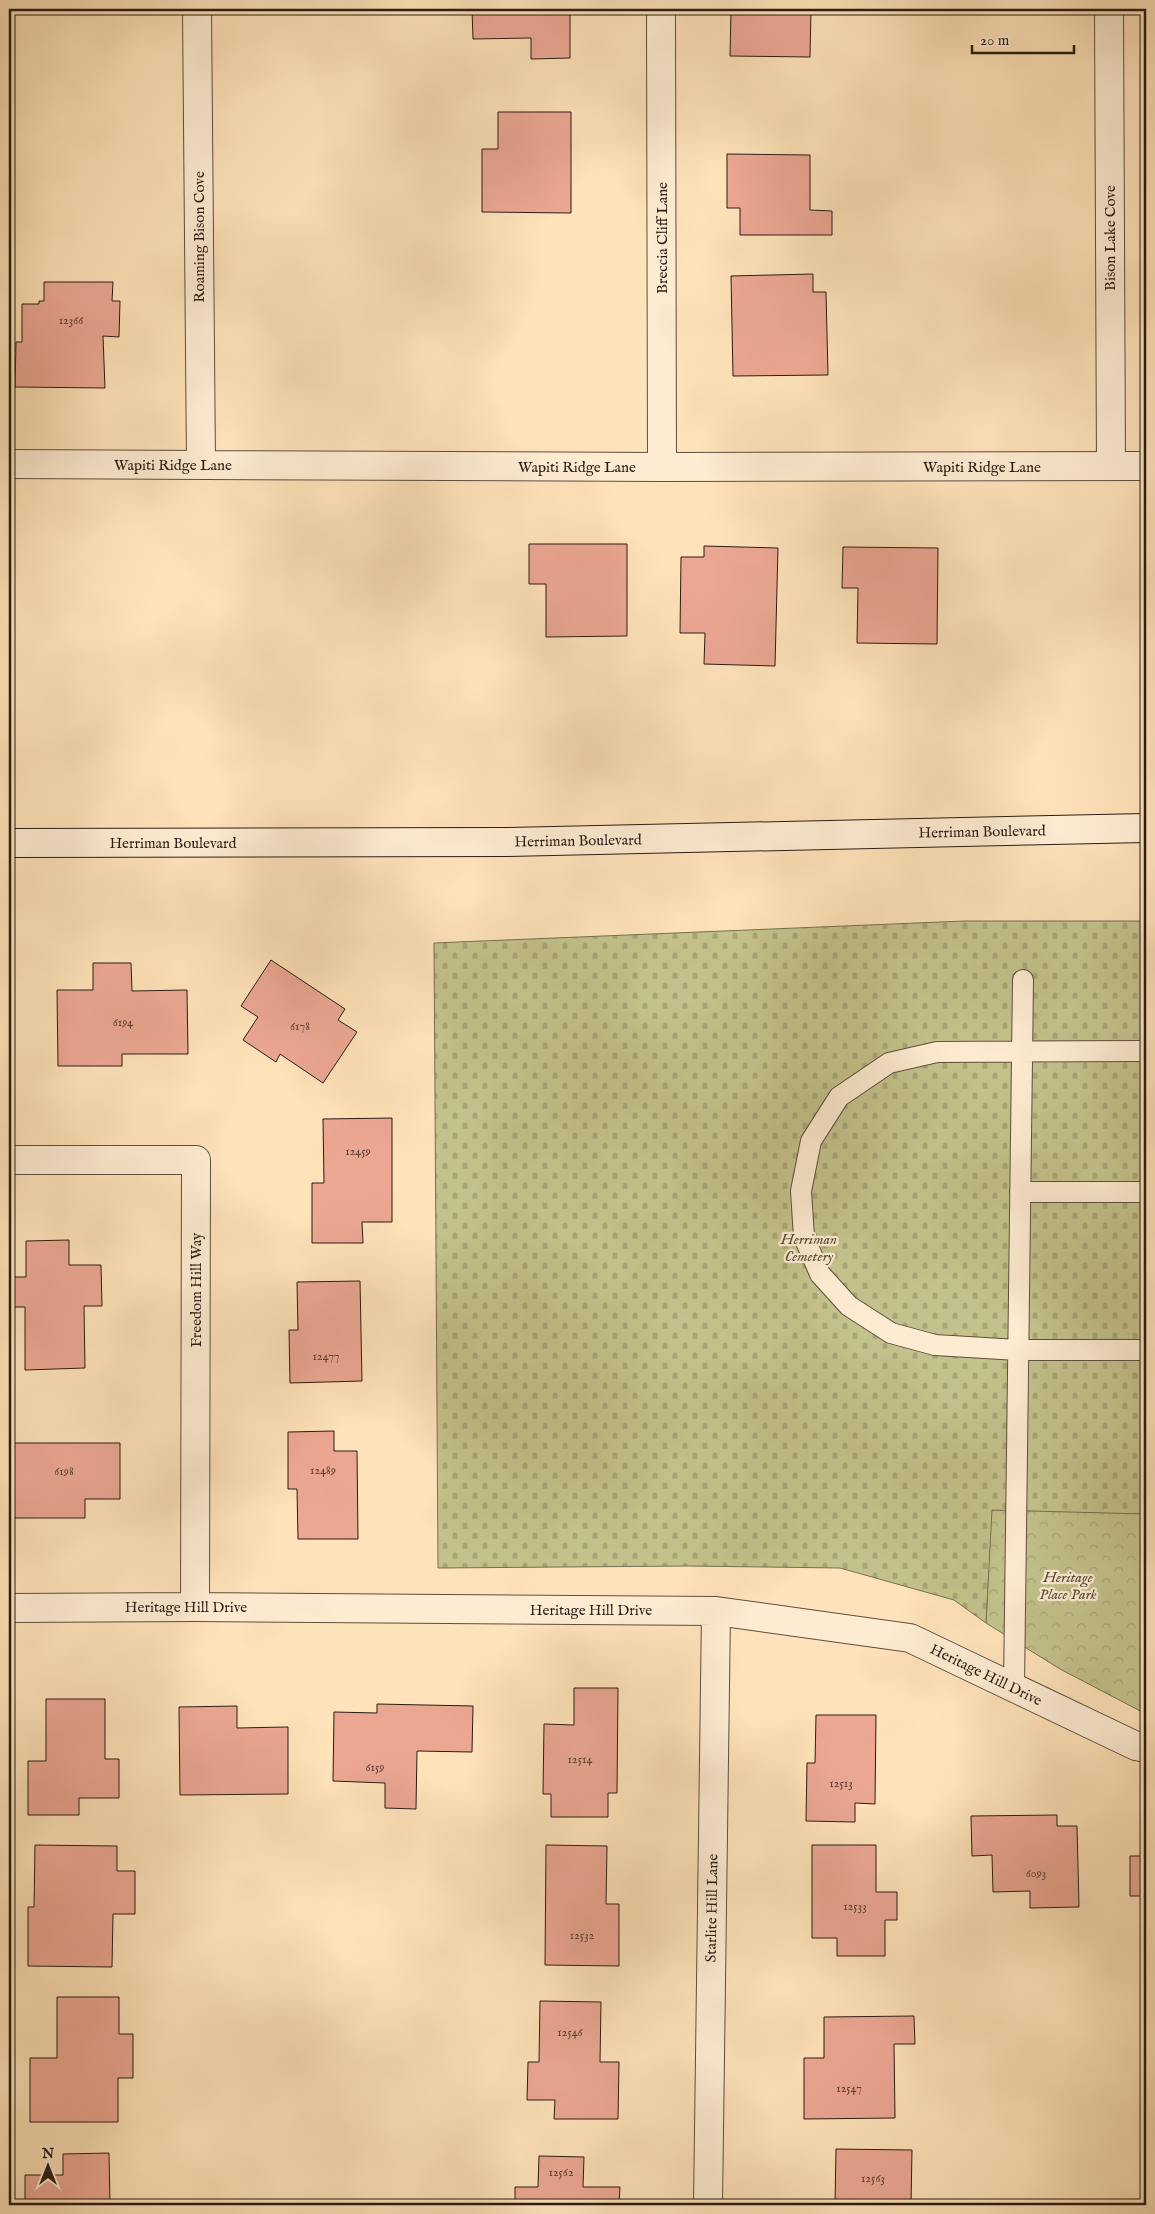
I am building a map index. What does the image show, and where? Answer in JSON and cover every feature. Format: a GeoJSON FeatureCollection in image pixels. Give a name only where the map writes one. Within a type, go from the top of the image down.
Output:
{"type":"FeatureCollection","features":[{"type":"Feature","properties":{"kind":"street","name":"Roaming Bison Cove"},"geometry":{"type":"LineString","coordinates":[[197,9],[201,465]]}},
{"type":"Feature","properties":{"kind":"street","name":"Breccia Cliff Lane"},"geometry":{"type":"LineString","coordinates":[[661,9],[662,468]]}},
{"type":"Feature","properties":{"kind":"street","name":"Bison Lake Cove"},"geometry":{"type":"LineString","coordinates":[[1109,9],[1111,466]]}},
{"type":"Feature","properties":{"kind":"street","name":"Wapiti Ridge Lane"},"geometry":{"type":"LineString","coordinates":[[9,464],[662,468],[1146,466]]}},
{"type":"Feature","properties":{"kind":"street","name":"Herriman Boulevard"},"geometry":{"type":"LineString","coordinates":[[9,843],[506,842],[1146,828]]}},
{"type":"Feature","properties":{"kind":"street","name":"Freedom Hill Way"},"geometry":{"type":"LineString","coordinates":[[9,1160],[196,1160],[195,1607]]}},
{"type":"Feature","properties":{"kind":"street","name":"Heritage Hill Drive"},"geometry":{"type":"LineString","coordinates":[[9,1608],[195,1607],[716,1611],[910,1638],[1136,1746],[1146,1748]]}},
{"type":"Feature","properties":{"kind":"street","name":"Starlite Hill Lane"},"geometry":{"type":"LineString","coordinates":[[708,2205],[716,1611]]}},
{"type":"Feature","properties":{"kind":"lane"},"geometry":{"type":"LineString","coordinates":[[1014,1688],[1023,980]]}},
{"type":"Feature","properties":{"kind":"lane"},"geometry":{"type":"LineString","coordinates":[[1146,1051],[937,1052],[889,1063],[839,1097],[811,1141],[801,1191],[804,1236],[820,1274],[849,1306],[891,1333],[935,1345],[1018,1350],[1146,1350]]}},
{"type":"Feature","properties":{"kind":"lane"},"geometry":{"type":"LineString","coordinates":[[1020,1192],[1146,1192]]}},
{"type":"Feature","properties":{"kind":"green space","name":"Herriman Cemetery"},"geometry":{"type":"Polygon","coordinates":[[[965,921],[1146,921],[1146,1514],[992,1510],[986,1623],[954,1600],[840,1568],[688,1566],[438,1568],[434,943],[965,921]]]}},
{"type":"Feature","properties":{"kind":"green space","name":"Heritage Place Park"},"geometry":{"type":"Polygon","coordinates":[[[991,1510],[1146,1512],[1146,1714],[1060,1669],[986,1623],[991,1510]]]}},
{"type":"Feature","properties":{"kind":"building"},"geometry":{"type":"Polygon","coordinates":[[[472,9],[570,9],[570,58],[531,59],[531,38],[473,39],[472,9]]]}},
{"type":"Feature","properties":{"kind":"building"},"geometry":{"type":"Polygon","coordinates":[[[731,9],[811,9],[810,57],[730,56],[731,9]]]}},
{"type":"Feature","properties":{"kind":"building"},"geometry":{"type":"Polygon","coordinates":[[[498,112],[571,112],[571,213],[482,212],[482,149],[498,149],[498,112]]]}},
{"type":"Feature","properties":{"kind":"building"},"geometry":{"type":"Polygon","coordinates":[[[727,154],[810,155],[810,210],[832,211],[832,235],[740,235],[740,208],[727,208],[727,154]]]}},
{"type":"Feature","properties":{"kind":"building"},"geometry":{"type":"Polygon","coordinates":[[[813,274],[813,292],[826,292],[828,375],[733,376],[731,276],[813,274]]]}},
{"type":"Feature","properties":{"kind":"building"},"geometry":{"type":"Polygon","coordinates":[[[44,282],[113,282],[112,301],[120,301],[119,337],[103,336],[105,388],[15,387],[16,342],[22,342],[22,304],[39,304],[39,301],[44,301],[44,282]]]}},
{"type":"Feature","properties":{"kind":"building"},"geometry":{"type":"Polygon","coordinates":[[[529,544],[627,544],[627,636],[546,637],[546,584],[529,584],[529,544]]]}},
{"type":"Feature","properties":{"kind":"building"},"geometry":{"type":"Polygon","coordinates":[[[704,546],[778,548],[775,666],[704,664],[705,633],[680,633],[681,557],[704,557],[704,546]]]}},
{"type":"Feature","properties":{"kind":"building"},"geometry":{"type":"Polygon","coordinates":[[[843,547],[938,548],[937,644],[857,643],[858,588],[842,588],[843,547]]]}},
{"type":"Feature","properties":{"kind":"building"},"geometry":{"type":"Polygon","coordinates":[[[271,960],[345,1009],[338,1020],[357,1032],[323,1083],[280,1054],[276,1062],[243,1040],[258,1017],[241,1006],[271,960]]]}},
{"type":"Feature","properties":{"kind":"building"},"geometry":{"type":"Polygon","coordinates":[[[93,963],[131,963],[132,991],[187,990],[188,1054],[122,1054],[122,1066],[58,1066],[57,990],[93,990],[93,963]]]}},
{"type":"Feature","properties":{"kind":"building"},"geometry":{"type":"Polygon","coordinates":[[[392,1118],[392,1222],[362,1222],[363,1243],[312,1243],[312,1183],[324,1183],[323,1119],[392,1118]]]}},
{"type":"Feature","properties":{"kind":"building"},"geometry":{"type":"Polygon","coordinates":[[[69,1240],[69,1265],[101,1265],[102,1306],[84,1306],[85,1368],[25,1370],[25,1307],[9,1307],[9,1277],[26,1277],[26,1241],[69,1240]]]}},
{"type":"Feature","properties":{"kind":"building"},"geometry":{"type":"Polygon","coordinates":[[[360,1281],[362,1381],[290,1383],[289,1330],[298,1330],[297,1282],[360,1281]]]}},
{"type":"Feature","properties":{"kind":"building"},"geometry":{"type":"Polygon","coordinates":[[[334,1431],[334,1451],[357,1451],[358,1539],[298,1539],[297,1489],[288,1489],[288,1432],[334,1431]]]}},
{"type":"Feature","properties":{"kind":"building"},"geometry":{"type":"Polygon","coordinates":[[[9,1443],[120,1443],[120,1499],[85,1499],[85,1518],[13,1518],[13,1523],[9,1523],[9,1443]]]}},
{"type":"Feature","properties":{"kind":"building"},"geometry":{"type":"Polygon","coordinates":[[[574,1688],[618,1688],[617,1793],[608,1793],[608,1817],[551,1817],[551,1794],[543,1794],[544,1724],[574,1725],[574,1688]]]}},
{"type":"Feature","properties":{"kind":"building"},"geometry":{"type":"Polygon","coordinates":[[[46,1699],[105,1699],[105,1759],[119,1759],[119,1798],[79,1798],[79,1815],[28,1815],[28,1761],[46,1761],[46,1699]]]}},
{"type":"Feature","properties":{"kind":"building"},"geometry":{"type":"Polygon","coordinates":[[[377,1704],[473,1706],[472,1752],[417,1751],[416,1809],[385,1808],[385,1783],[333,1781],[334,1712],[377,1713],[377,1704]]]}},
{"type":"Feature","properties":{"kind":"building"},"geometry":{"type":"Polygon","coordinates":[[[237,1706],[237,1728],[288,1727],[288,1794],[180,1795],[179,1707],[237,1706]]]}},
{"type":"Feature","properties":{"kind":"building"},"geometry":{"type":"Polygon","coordinates":[[[816,1715],[876,1715],[875,1804],[855,1803],[855,1822],[806,1821],[807,1763],[815,1763],[816,1715]]]}},
{"type":"Feature","properties":{"kind":"building"},"geometry":{"type":"Polygon","coordinates":[[[1057,1815],[1057,1826],[1077,1826],[1079,1907],[1030,1908],[1030,1891],[993,1892],[992,1855],[972,1856],[971,1816],[1057,1815]]]}},
{"type":"Feature","properties":{"kind":"building"},"geometry":{"type":"Polygon","coordinates":[[[35,1845],[117,1846],[117,1871],[135,1871],[135,1914],[113,1914],[112,1967],[28,1966],[28,1907],[34,1907],[35,1845]]]}},
{"type":"Feature","properties":{"kind":"building"},"geometry":{"type":"Polygon","coordinates":[[[546,1845],[607,1846],[606,1904],[619,1904],[619,1966],[545,1965],[546,1845]]]}},
{"type":"Feature","properties":{"kind":"building"},"geometry":{"type":"Polygon","coordinates":[[[812,1845],[876,1845],[876,1892],[897,1892],[897,1920],[885,1920],[885,1956],[837,1956],[837,1938],[812,1938],[812,1845]]]}},
{"type":"Feature","properties":{"kind":"building"},"geometry":{"type":"Polygon","coordinates":[[[1130,1856],[1146,1856],[1146,1896],[1130,1896],[1130,1856]]]}},
{"type":"Feature","properties":{"kind":"building"},"geometry":{"type":"Polygon","coordinates":[[[57,1997],[119,1997],[119,2034],[133,2034],[133,2078],[118,2078],[118,2122],[30,2122],[30,2058],[57,2058],[57,1997]]]}},
{"type":"Feature","properties":{"kind":"building"},"geometry":{"type":"Polygon","coordinates":[[[540,2001],[601,2002],[600,2062],[619,2062],[618,2119],[554,2119],[555,2100],[527,2100],[528,2062],[539,2062],[540,2001]]]}},
{"type":"Feature","properties":{"kind":"building"},"geometry":{"type":"Polygon","coordinates":[[[914,2016],[915,2044],[894,2044],[895,2118],[804,2119],[804,2058],[824,2058],[824,2017],[914,2016]]]}},
{"type":"Feature","properties":{"kind":"building"},"geometry":{"type":"Polygon","coordinates":[[[836,2149],[912,2150],[911,2205],[835,2205],[836,2149]]]}},
{"type":"Feature","properties":{"kind":"building"},"geometry":{"type":"Polygon","coordinates":[[[109,2153],[110,2205],[25,2205],[25,2175],[63,2175],[63,2154],[109,2153]]]}},
{"type":"Feature","properties":{"kind":"building"},"geometry":{"type":"Polygon","coordinates":[[[539,2156],[584,2157],[583,2187],[620,2187],[619,2205],[515,2205],[515,2187],[538,2187],[539,2156]]]}}]}
